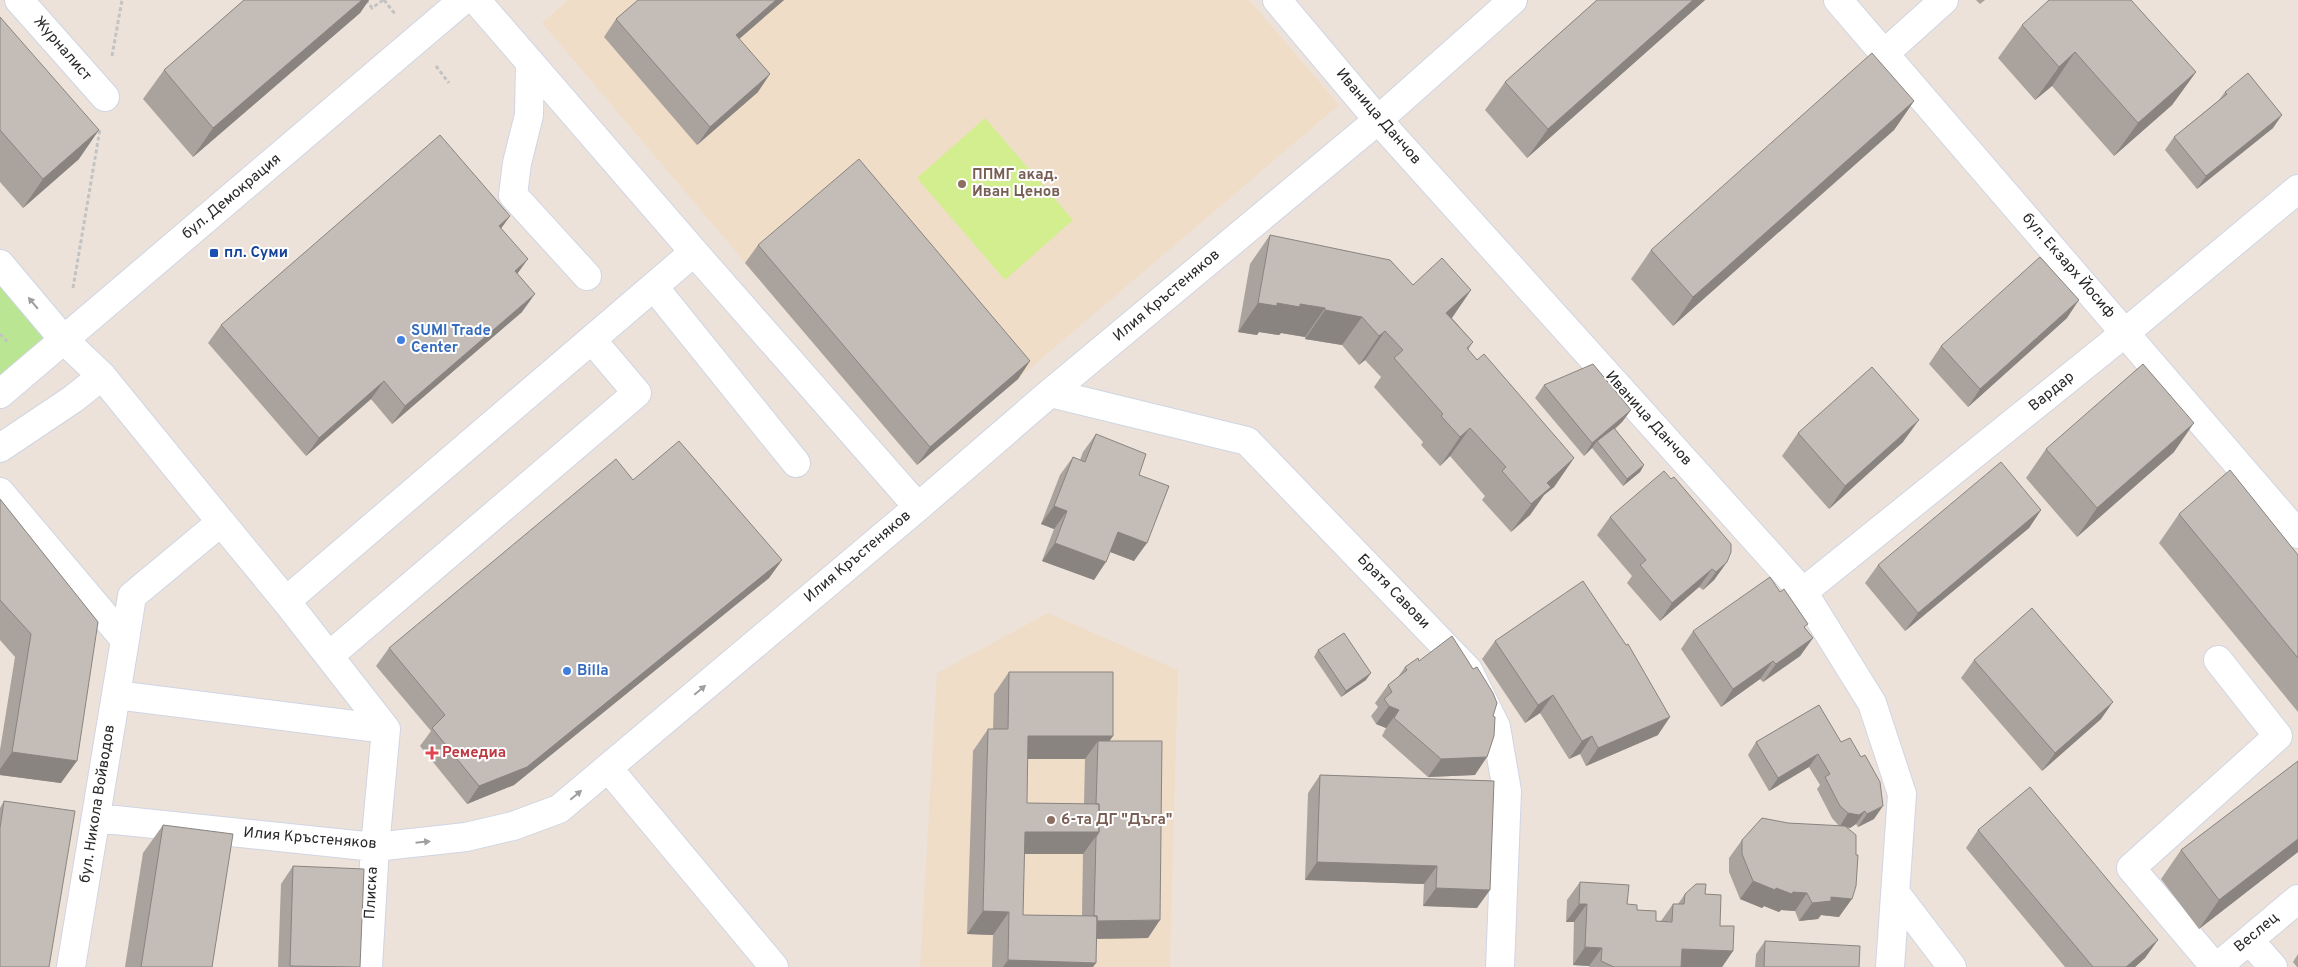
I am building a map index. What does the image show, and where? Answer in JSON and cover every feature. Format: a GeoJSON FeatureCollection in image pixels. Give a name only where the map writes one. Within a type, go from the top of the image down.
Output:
{"type":"FeatureCollection","features":[{"type":"Feature","properties":{"kind":"street","name":"Журналист"},"geometry":{"type":"LineString","coordinates":[[19,0],[105,97]]}},
{"type":"Feature","properties":{"kind":"street","name":"бул. Демокрация"},"geometry":{"type":"LineString","coordinates":[[0,394],[464,0]]}},
{"type":"Feature","properties":{"kind":"street"},"geometry":{"type":"LineString","coordinates":[[476,0],[918,507]]}},
{"type":"Feature","properties":{"kind":"street","name":"Иваница Данчов"},"geometry":{"type":"LineString","coordinates":[[1277,0],[1378,120],[1803,592],[1872,703],[1902,794],[1890,967]]}},
{"type":"Feature","properties":{"kind":"street","name":"Илия Кръстеняков"},"geometry":{"type":"LineString","coordinates":[[96,818],[375,847],[466,837],[513,826],[559,809],[918,507],[1050,393],[1378,120],[1513,0]]}},
{"type":"Feature","properties":{"kind":"street","name":"бул. Екзарх Йосиф"},"geometry":{"type":"LineString","coordinates":[[1838,0],[2126,332],[2298,534]]}},
{"type":"Feature","properties":{"kind":"street"},"geometry":{"type":"LineString","coordinates":[[1884,54],[1944,0]]}},
{"type":"Feature","properties":{"kind":"street"},"geometry":{"type":"LineString","coordinates":[[530,62],[529,115],[517,163],[513,195],[588,276]]}},
{"type":"Feature","properties":{"kind":"street","name":"Вардар"},"geometry":{"type":"LineString","coordinates":[[1803,592],[2126,332],[2298,189]]}},
{"type":"Feature","properties":{"kind":"street"},"geometry":{"type":"LineString","coordinates":[[286,601],[694,252]]}},
{"type":"Feature","properties":{"kind":"street"},"geometry":{"type":"LineString","coordinates":[[0,264],[64,340],[102,376],[286,601],[386,729]]}},
{"type":"Feature","properties":{"kind":"street"},"geometry":{"type":"LineString","coordinates":[[654,287],[796,463]]}},
{"type":"Feature","properties":{"kind":"street"},"geometry":{"type":"LineString","coordinates":[[329,656],[637,393],[592,340]]}},
{"type":"Feature","properties":{"kind":"street"},"geometry":{"type":"LineString","coordinates":[[0,448],[73,399],[102,376]]}},
{"type":"Feature","properties":{"kind":"street","name":"Братя Савови"},"geometry":{"type":"LineString","coordinates":[[1050,393],[1247,441],[1468,670],[1496,727],[1507,791],[1500,967]]}},
{"type":"Feature","properties":{"kind":"street"},"geometry":{"type":"LineString","coordinates":[[0,492],[125,640]]}},
{"type":"Feature","properties":{"kind":"street","name":"бул. Никола Войводов"},"geometry":{"type":"LineString","coordinates":[[71,967],[132,596],[221,522]]}},
{"type":"Feature","properties":{"kind":"street"},"geometry":{"type":"LineString","coordinates":[[2218,660],[2278,736],[2131,868],[2223,965]]}},
{"type":"Feature","properties":{"kind":"street"},"geometry":{"type":"LineString","coordinates":[[116,695],[386,729]]}},
{"type":"Feature","properties":{"kind":"street","name":"Плиска"},"geometry":{"type":"LineString","coordinates":[[368,967],[375,847],[386,729]]}},
{"type":"Feature","properties":{"kind":"street"},"geometry":{"type":"LineString","coordinates":[[608,768],[774,967]]}},
{"type":"Feature","properties":{"kind":"street"},"geometry":{"type":"LineString","coordinates":[[1896,895],[1952,967]]}},
{"type":"Feature","properties":{"kind":"street","name":"Веслец"},"geometry":{"type":"LineString","coordinates":[[2223,965],[2249,940],[2298,899]]}},
{"type":"Feature","properties":{"kind":"street"},"geometry":{"type":"LineString","coordinates":[[2249,940],[2272,967]]}},
{"type":"Feature","properties":{"kind":"path"},"geometry":{"type":"LineString","coordinates":[[64,340],[122,0]]}},
{"type":"Feature","properties":{"kind":"path"},"geometry":{"type":"LineString","coordinates":[[366,0],[372,8],[383,0]]}},
{"type":"Feature","properties":{"kind":"shaded area","name":"ППМГ акад. Иван Ценов"},"geometry":{"type":"Polygon","coordinates":[[[568,0],[1249,0],[1339,105],[917,465],[542,23],[568,0]]]}},
{"type":"Feature","properties":{"kind":"shaded area","name":"6-та ДГ \"Дъга\""},"geometry":{"type":"Polygon","coordinates":[[[1048,613],[1178,670],[1170,967],[920,967],[937,673],[1048,613]]]}},
{"type":"Feature","properties":{"kind":"green space"},"geometry":{"type":"Polygon","coordinates":[[[985,118],[1073,220],[1005,280],[917,178],[985,118]]]}},
{"type":"Feature","properties":{"kind":"green space"},"geometry":{"type":"Polygon","coordinates":[[[0,266],[64,340],[0,394],[0,266]]]}},
{"type":"Feature","properties":{"kind":"building"},"geometry":{"type":"Polygon","coordinates":[[[244,0],[362,0],[213,128],[164,70],[244,0]]]}},
{"type":"Feature","properties":{"kind":"building"},"geometry":{"type":"Polygon","coordinates":[[[638,0],[776,0],[736,35],[770,74],[710,127],[616,19],[638,0]]]}},
{"type":"Feature","properties":{"kind":"building"},"geometry":{"type":"Polygon","coordinates":[[[1597,0],[1693,0],[1548,129],[1505,82],[1597,0]]]}},
{"type":"Feature","properties":{"kind":"building"},"geometry":{"type":"Polygon","coordinates":[[[2049,0],[2131,0],[2196,72],[2138,123],[2075,52],[2059,67],[2022,25],[2049,0]]]}},
{"type":"Feature","properties":{"kind":"building"},"geometry":{"type":"Polygon","coordinates":[[[0,17],[99,130],[43,179],[0,130],[0,17]]]}},
{"type":"Feature","properties":{"kind":"building"},"geometry":{"type":"Polygon","coordinates":[[[1872,53],[1914,101],[1693,297],[1651,250],[1872,53]]]}},
{"type":"Feature","properties":{"kind":"building"},"geometry":{"type":"Polygon","coordinates":[[[2248,73],[2282,115],[2206,176],[2174,137],[2227,94],[2225,92],[2248,73]]]}},
{"type":"Feature","properties":{"kind":"building"},"geometry":{"type":"Polygon","coordinates":[[[440,135],[510,216],[499,226],[528,259],[515,271],[535,294],[405,406],[384,381],[319,438],[221,325],[440,135]]]}},
{"type":"Feature","properties":{"kind":"building"},"geometry":{"type":"Polygon","coordinates":[[[859,159],[1030,361],[930,447],[758,245],[859,159]]]}},
{"type":"Feature","properties":{"kind":"building"},"geometry":{"type":"Polygon","coordinates":[[[1270,235],[1390,260],[1413,285],[1442,258],[1471,290],[1446,313],[1473,342],[1467,348],[1477,360],[1484,354],[1574,458],[1547,483],[1551,487],[1531,504],[1502,471],[1506,467],[1470,428],[1460,437],[1441,416],[1443,414],[1394,358],[1403,350],[1385,331],[1379,336],[1362,317],[1325,310],[1325,308],[1300,304],[1300,307],[1277,303],[1277,306],[1258,303],[1270,235]]]}},
{"type":"Feature","properties":{"kind":"building"},"geometry":{"type":"Polygon","coordinates":[[[2040,257],[2079,300],[1980,389],[1941,346],[2040,257]]]}},
{"type":"Feature","properties":{"kind":"building"},"geometry":{"type":"Polygon","coordinates":[[[1593,364],[1631,410],[1592,443],[1544,385],[1593,364]]]}},
{"type":"Feature","properties":{"kind":"building"},"geometry":{"type":"Polygon","coordinates":[[[2143,364],[2194,423],[2097,508],[2046,449],[2143,364]]]}},
{"type":"Feature","properties":{"kind":"building"},"geometry":{"type":"Polygon","coordinates":[[[1872,367],[1919,420],[1845,486],[1798,433],[1872,367]]]}},
{"type":"Feature","properties":{"kind":"building"},"geometry":{"type":"Polygon","coordinates":[[[1614,428],[1644,465],[1627,479],[1597,441],[1614,428]]]}},
{"type":"Feature","properties":{"kind":"building"},"geometry":{"type":"Polygon","coordinates":[[[1096,434],[1146,454],[1139,475],[1169,486],[1147,543],[1118,532],[1106,562],[1055,543],[1067,511],[1054,506],[1073,457],[1085,462],[1096,434]]]}},
{"type":"Feature","properties":{"kind":"building"},"geometry":{"type":"Polygon","coordinates":[[[679,441],[782,560],[527,767],[479,786],[432,728],[445,715],[389,648],[616,459],[633,480],[679,441]]]}},
{"type":"Feature","properties":{"kind":"building"},"geometry":{"type":"Polygon","coordinates":[[[2001,462],[2041,510],[1918,613],[1878,565],[2001,462]]]}},
{"type":"Feature","properties":{"kind":"building"},"geometry":{"type":"Polygon","coordinates":[[[2230,470],[2298,555],[2298,658],[2179,514],[2230,470]]]}},
{"type":"Feature","properties":{"kind":"building"},"geometry":{"type":"Polygon","coordinates":[[[1664,471],[1671,479],[1674,477],[1731,544],[1731,552],[1727,562],[1716,572],[1712,569],[1672,603],[1640,565],[1646,560],[1610,517],[1664,471]]]}},
{"type":"Feature","properties":{"kind":"building"},"geometry":{"type":"Polygon","coordinates":[[[0,499],[98,622],[77,761],[12,752],[31,634],[0,600],[0,499]]]}},
{"type":"Feature","properties":{"kind":"building"},"geometry":{"type":"Polygon","coordinates":[[[1770,577],[1780,592],[1784,589],[1808,624],[1804,627],[1813,638],[1776,664],[1773,661],[1733,689],[1693,631],[1770,577]]]}},
{"type":"Feature","properties":{"kind":"building"},"geometry":{"type":"Polygon","coordinates":[[[1583,581],[1626,645],[1628,644],[1670,717],[1598,748],[1592,736],[1582,741],[1553,695],[1538,705],[1495,641],[1583,581]]]}},
{"type":"Feature","properties":{"kind":"building"},"geometry":{"type":"Polygon","coordinates":[[[2032,608],[2113,702],[2055,753],[1974,660],[2032,608]]]}},
{"type":"Feature","properties":{"kind":"building"},"geometry":{"type":"Polygon","coordinates":[[[1344,633],[1371,673],[1346,691],[1318,650],[1344,633]]]}},
{"type":"Feature","properties":{"kind":"building"},"geometry":{"type":"Polygon","coordinates":[[[1452,636],[1473,669],[1477,667],[1497,703],[1493,716],[1495,717],[1494,736],[1487,757],[1441,759],[1394,718],[1399,710],[1389,706],[1384,699],[1392,692],[1388,685],[1407,670],[1405,667],[1418,658],[1419,661],[1452,636]]]}},
{"type":"Feature","properties":{"kind":"building"},"geometry":{"type":"Polygon","coordinates":[[[1009,672],[1113,672],[1113,736],[1028,736],[1027,803],[1099,804],[1099,832],[1025,832],[1023,915],[1097,916],[1096,963],[1008,960],[1009,912],[983,911],[988,729],[1008,729],[1009,672]]]}},
{"type":"Feature","properties":{"kind":"building"},"geometry":{"type":"Polygon","coordinates":[[[1819,705],[1841,742],[1850,738],[1861,757],[1865,755],[1880,782],[1883,806],[1867,814],[1865,811],[1859,815],[1848,813],[1840,806],[1825,777],[1830,774],[1818,754],[1778,778],[1756,742],[1819,705]]]}},
{"type":"Feature","properties":{"kind":"building"},"geometry":{"type":"Polygon","coordinates":[[[1098,741],[1162,741],[1160,920],[1097,921],[1097,916],[1094,916],[1096,837],[1099,832],[1099,804],[1096,804],[1098,741]]]}},
{"type":"Feature","properties":{"kind":"building"},"geometry":{"type":"Polygon","coordinates":[[[2298,761],[2298,839],[2219,900],[2181,850],[2298,761]]]}},
{"type":"Feature","properties":{"kind":"building"},"geometry":{"type":"Polygon","coordinates":[[[1320,775],[1494,781],[1490,890],[1436,888],[1437,866],[1317,862],[1320,775]]]}},
{"type":"Feature","properties":{"kind":"building"},"geometry":{"type":"Polygon","coordinates":[[[2030,787],[2158,940],[2126,967],[2093,967],[1978,830],[2030,787]]]}},
{"type":"Feature","properties":{"kind":"building"},"geometry":{"type":"Polygon","coordinates":[[[4,801],[75,811],[49,967],[0,967],[0,828],[4,801]]]}},
{"type":"Feature","properties":{"kind":"building"},"geometry":{"type":"Polygon","coordinates":[[[1762,818],[1788,823],[1845,826],[1856,835],[1856,855],[1858,855],[1856,886],[1852,899],[1831,897],[1831,901],[1812,903],[1807,893],[1793,892],[1792,894],[1776,888],[1775,890],[1753,881],[1742,854],[1742,840],[1762,818]]]}},
{"type":"Feature","properties":{"kind":"building"},"geometry":{"type":"Polygon","coordinates":[[[163,825],[233,834],[212,967],[141,967],[163,825]]]}},
{"type":"Feature","properties":{"kind":"building"},"geometry":{"type":"Polygon","coordinates":[[[293,866],[364,869],[360,967],[290,966],[293,866]]]}},
{"type":"Feature","properties":{"kind":"building"},"geometry":{"type":"Polygon","coordinates":[[[1580,882],[1629,885],[1627,904],[1637,905],[1637,910],[1656,911],[1656,921],[1672,922],[1673,904],[1684,904],[1685,894],[1696,884],[1706,884],[1705,894],[1721,895],[1720,926],[1734,926],[1733,951],[1682,949],[1681,967],[1614,967],[1601,961],[1602,948],[1585,947],[1587,904],[1579,904],[1580,882]]]}},
{"type":"Feature","properties":{"kind":"building"},"geometry":{"type":"Polygon","coordinates":[[[1765,941],[1860,946],[1859,967],[1764,967],[1765,941]]]}},
{"type":"Feature","properties":{"kind":"place","name":"ППМГ акад. Иван Ценов"},"geometry":{"type":"Point","coordinates":[962,184]}},
{"type":"Feature","properties":{"kind":"place","name":"пл. Суми"},"geometry":{"type":"Point","coordinates":[214,253]}},
{"type":"Feature","properties":{"kind":"place","name":"SUMI Trade Center"},"geometry":{"type":"Point","coordinates":[401,340]}},
{"type":"Feature","properties":{"kind":"place","name":"Billa"},"geometry":{"type":"Point","coordinates":[567,671]}},
{"type":"Feature","properties":{"kind":"place","name":"Ремедиа"},"geometry":{"type":"Point","coordinates":[432,753]}},
{"type":"Feature","properties":{"kind":"place","name":"6-та ДГ \"Дъга\""},"geometry":{"type":"Point","coordinates":[1051,820]}}]}
